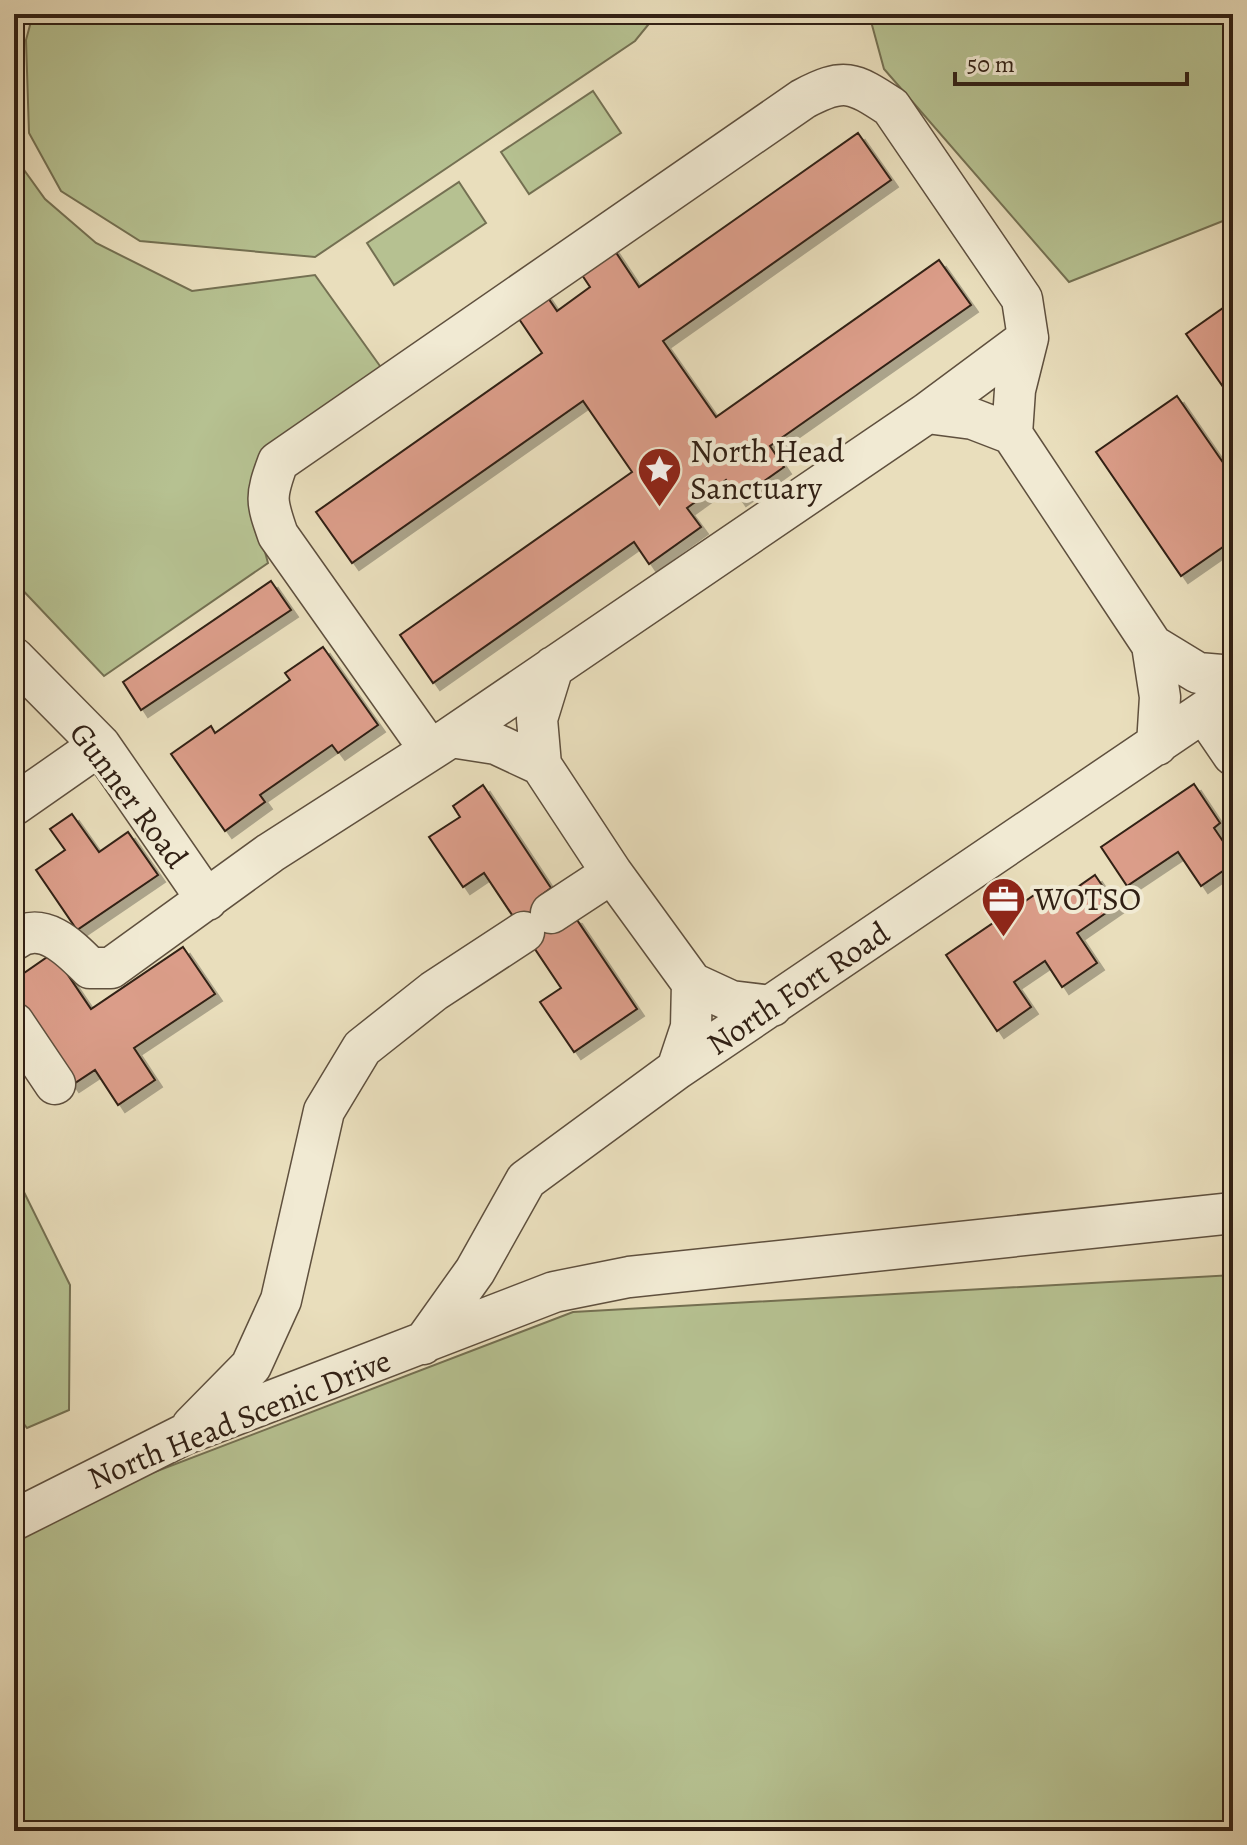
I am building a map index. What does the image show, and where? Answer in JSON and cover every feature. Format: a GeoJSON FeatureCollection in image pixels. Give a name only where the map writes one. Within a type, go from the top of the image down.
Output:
{"type":"FeatureCollection","features":[{"type":"Feature","properties":{"kind":"street"},"geometry":{"type":"LineString","coordinates":[[440,743],[278,535],[267,504],[268,489],[278,462],[803,99],[827,86],[862,88],[891,107],[1022,299],[1028,338],[1015,390],[1012,434]]}},
{"type":"Feature","properties":{"kind":"street"},"geometry":{"type":"LineString","coordinates":[[14,940],[20,936],[43,933],[67,945],[90,968],[111,968],[270,853],[440,743],[927,413],[1028,338]]}},
{"type":"Feature","properties":{"kind":"street"},"geometry":{"type":"LineString","coordinates":[[927,413],[973,419],[1012,434],[1152,645],[1160,697],[1157,745]]}},
{"type":"Feature","properties":{"kind":"street"},"geometry":{"type":"LineString","coordinates":[[1152,645],[1198,673],[1233,676]]}},
{"type":"Feature","properties":{"kind":"street","name":"Gunner Road"},"geometry":{"type":"LineString","coordinates":[[14,658],[100,745],[207,900]]}},
{"type":"Feature","properties":{"kind":"street"},"geometry":{"type":"LineString","coordinates":[[553,667],[537,719],[541,765],[612,873],[692,983],[731,1001],[772,1006]]}},
{"type":"Feature","properties":{"kind":"street"},"geometry":{"type":"LineString","coordinates":[[1219,703],[1233,755]]}},
{"type":"Feature","properties":{"kind":"street","name":"North Fort Road"},"geometry":{"type":"LineString","coordinates":[[423,1344],[475,1271],[526,1180],[677,1069],[1219,703]]}},
{"type":"Feature","properties":{"kind":"street"},"geometry":{"type":"LineString","coordinates":[[440,743],[496,744],[541,765]]}},
{"type":"Feature","properties":{"kind":"street"},"geometry":{"type":"LineString","coordinates":[[14,805],[100,745]]}},
{"type":"Feature","properties":{"kind":"street"},"geometry":{"type":"LineString","coordinates":[[183,1435],[251,1366],[281,1300],[324,1111],[362,1048],[434,991],[612,873]]}},
{"type":"Feature","properties":{"kind":"street"},"geometry":{"type":"LineString","coordinates":[[677,1069],[691,1027],[692,983]]}},
{"type":"Feature","properties":{"kind":"street"},"geometry":{"type":"LineString","coordinates":[[14,1023],[55,1084]]}},
{"type":"Feature","properties":{"kind":"street","name":"North Head Scenic Drive"},"geometry":{"type":"LineString","coordinates":[[14,1520],[183,1435],[554,1292],[629,1277],[1233,1213]]}},
{"type":"Feature","properties":{"kind":"green space"},"geometry":{"type":"Polygon","coordinates":[[[33,14],[657,14],[635,41],[315,257],[140,241],[61,191],[29,133],[26,40],[33,14]]]}},
{"type":"Feature","properties":{"kind":"green space"},"geometry":{"type":"Polygon","coordinates":[[[869,14],[1233,14],[1233,134],[1228,137],[1233,143],[1233,217],[1069,282],[884,69],[869,14]]]}},
{"type":"Feature","properties":{"kind":"green space"},"geometry":{"type":"Polygon","coordinates":[[[593,91],[621,133],[529,194],[501,152],[593,91]]]}},
{"type":"Feature","properties":{"kind":"green space"},"geometry":{"type":"Polygon","coordinates":[[[14,156],[45,199],[96,243],[192,291],[315,275],[385,373],[249,493],[268,563],[104,676],[14,581],[14,156]]]}},
{"type":"Feature","properties":{"kind":"green space"},"geometry":{"type":"Polygon","coordinates":[[[459,182],[486,223],[394,285],[367,243],[459,182]]]}},
{"type":"Feature","properties":{"kind":"green space"},"geometry":{"type":"Polygon","coordinates":[[[14,1172],[70,1285],[69,1410],[27,1428],[14,1411],[14,1172]]]}},
{"type":"Feature","properties":{"kind":"green space"},"geometry":{"type":"Polygon","coordinates":[[[1233,1275],[1233,1831],[14,1831],[14,1536],[84,1499],[573,1312],[1233,1275]]]}},
{"type":"Feature","properties":{"kind":"building"},"geometry":{"type":"Polygon","coordinates":[[[858,133],[891,180],[663,341],[716,417],[939,260],[971,305],[770,446],[784,467],[739,499],[726,480],[687,508],[701,527],[649,564],[634,542],[433,683],[400,635],[632,472],[583,401],[352,563],[316,512],[542,353],[515,313],[544,292],[557,311],[590,287],[578,269],[611,245],[639,287],[858,133]]]}},
{"type":"Feature","properties":{"kind":"building"},"geometry":{"type":"Polygon","coordinates":[[[1233,301],[1233,401],[1186,334],[1233,301]]]}},
{"type":"Feature","properties":{"kind":"building"},"geometry":{"type":"Polygon","coordinates":[[[1177,396],[1233,477],[1233,540],[1181,576],[1096,452],[1177,396]]]}},
{"type":"Feature","properties":{"kind":"building"},"geometry":{"type":"Polygon","coordinates":[[[271,581],[291,610],[141,710],[123,682],[271,581]]]}},
{"type":"Feature","properties":{"kind":"building"},"geometry":{"type":"Polygon","coordinates":[[[323,647],[378,725],[338,753],[332,745],[260,795],[265,802],[225,831],[171,754],[211,726],[215,733],[290,680],[285,673],[323,647]]]}},
{"type":"Feature","properties":{"kind":"building"},"geometry":{"type":"Polygon","coordinates":[[[1194,784],[1220,823],[1214,828],[1233,856],[1233,864],[1201,886],[1178,852],[1127,886],[1101,847],[1194,784]]]}},
{"type":"Feature","properties":{"kind":"building"},"geometry":{"type":"Polygon","coordinates":[[[483,785],[551,888],[540,896],[551,913],[575,917],[637,1009],[574,1052],[540,1002],[561,988],[484,873],[463,887],[429,837],[460,817],[453,806],[483,785]]]}},
{"type":"Feature","properties":{"kind":"building"},"geometry":{"type":"Polygon","coordinates":[[[72,814],[99,852],[128,832],[158,875],[77,930],[36,870],[65,850],[50,829],[72,814]]]}},
{"type":"Feature","properties":{"kind":"building"},"geometry":{"type":"Polygon","coordinates":[[[1095,875],[1116,906],[1077,933],[1097,963],[1062,987],[1045,961],[1014,982],[1031,1007],[997,1031],[946,955],[1046,887],[1056,902],[1095,875]]]}},
{"type":"Feature","properties":{"kind":"building"},"geometry":{"type":"Polygon","coordinates":[[[183,947],[215,994],[134,1048],[155,1080],[118,1105],[95,1070],[72,1085],[14,999],[14,980],[53,953],[91,1009],[183,947]]]}},
{"type":"Feature","properties":{"kind":"place","name":"North Head Sanctuary"},"geometry":{"type":"Point","coordinates":[659,508]}},
{"type":"Feature","properties":{"kind":"place","name":"WOTSO"},"geometry":{"type":"Point","coordinates":[1003,938]}}]}
